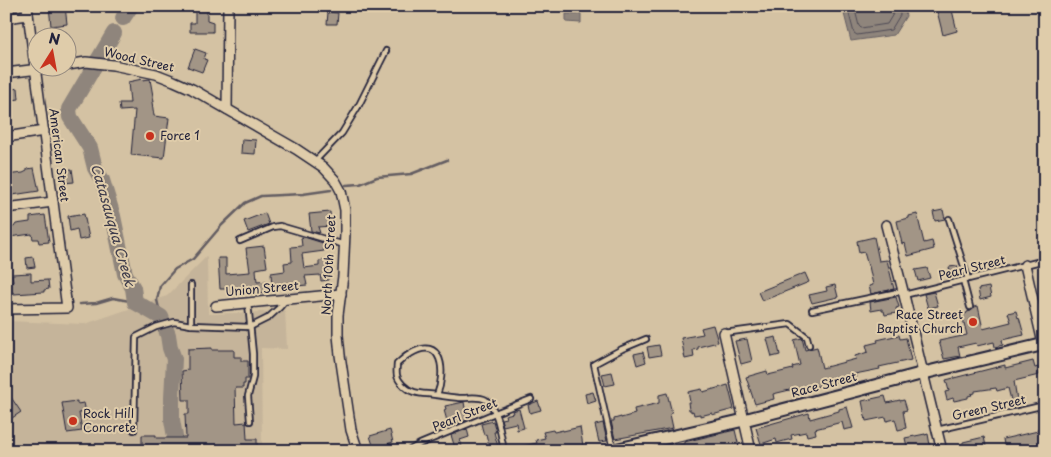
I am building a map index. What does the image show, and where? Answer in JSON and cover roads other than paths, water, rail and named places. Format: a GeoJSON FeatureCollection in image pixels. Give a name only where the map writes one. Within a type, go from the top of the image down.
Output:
{"type":"FeatureCollection","features":[{"type":"Feature","properties":{"kind":"main road","name":"Race Street"},"geometry":{"type":"LineString","coordinates":[[612,451],[744,420],[924,374],[1044,347]]}},
{"type":"Feature","properties":{"kind":"street"},"geometry":{"type":"LineString","coordinates":[[227,109],[228,6]]}},
{"type":"Feature","properties":{"kind":"street"},"geometry":{"type":"LineString","coordinates":[[6,18],[28,11]]}},
{"type":"Feature","properties":{"kind":"street","name":"American Street"},"geometry":{"type":"LineString","coordinates":[[28,11],[30,28]]}},
{"type":"Feature","properties":{"kind":"street","name":"Wood Street"},"geometry":{"type":"LineString","coordinates":[[78,63],[104,63],[156,74],[192,89],[227,109]]}},
{"type":"Feature","properties":{"kind":"street"},"geometry":{"type":"LineString","coordinates":[[6,73],[28,70]]}},
{"type":"Feature","properties":{"kind":"street","name":"American Street"},"geometry":{"type":"LineString","coordinates":[[6,309],[67,308],[36,78]]}},
{"type":"Feature","properties":{"kind":"street","name":"North 10th Street"},"geometry":{"type":"LineString","coordinates":[[227,109],[315,161],[327,170],[341,191],[345,210],[345,245],[338,315],[338,335],[351,430],[358,451]]}},
{"type":"Feature","properties":{"kind":"street"},"geometry":{"type":"LineString","coordinates":[[6,137],[44,131]]}},
{"type":"Feature","properties":{"kind":"street"},"geometry":{"type":"LineString","coordinates":[[6,208],[53,202]]}},
{"type":"Feature","properties":{"kind":"street"},"geometry":{"type":"LineString","coordinates":[[886,225],[942,451]]}},
{"type":"Feature","properties":{"kind":"street"},"geometry":{"type":"LineString","coordinates":[[1025,265],[1044,347]]}},
{"type":"Feature","properties":{"kind":"street","name":"Union Street"},"geometry":{"type":"LineString","coordinates":[[216,306],[341,294]]}},
{"type":"Feature","properties":{"kind":"street"},"geometry":{"type":"LineString","coordinates":[[724,332],[751,451]]}},
{"type":"Feature","properties":{"kind":"lane"},"geometry":{"type":"LineString","coordinates":[[315,161],[342,133],[359,105],[386,50]]}},
{"type":"Feature","properties":{"kind":"lane"},"geometry":{"type":"LineString","coordinates":[[949,219],[965,279],[970,307]]}},
{"type":"Feature","properties":{"kind":"lane"},"geometry":{"type":"LineString","coordinates":[[240,241],[273,227],[280,226],[345,245]]}},
{"type":"Feature","properties":{"kind":"lane","name":"Pearl Street"},"geometry":{"type":"LineString","coordinates":[[812,310],[904,293],[1045,260]]}},
{"type":"Feature","properties":{"kind":"lane"},"geometry":{"type":"LineString","coordinates":[[191,286],[191,325]]}},
{"type":"Feature","properties":{"kind":"lane"},"geometry":{"type":"LineString","coordinates":[[134,430],[136,337],[156,326],[174,322],[191,325],[250,327],[268,318],[286,300]]}},
{"type":"Feature","properties":{"kind":"lane"},"geometry":{"type":"LineString","coordinates":[[248,303],[253,354],[253,376],[248,396],[250,421]]}},
{"type":"Feature","properties":{"kind":"lane"},"geometry":{"type":"LineString","coordinates":[[724,332],[790,324],[807,337],[809,345]]}},
{"type":"Feature","properties":{"kind":"lane"},"geometry":{"type":"LineString","coordinates":[[612,451],[594,364],[646,339]]}},
{"type":"Feature","properties":{"kind":"lane"},"geometry":{"type":"LineString","coordinates":[[437,395],[441,385],[442,370],[440,359],[435,352],[430,349],[420,350],[409,354],[397,364],[396,374],[399,380],[407,390],[414,393],[448,398],[480,398],[486,400],[495,413],[504,451]]}},
{"type":"Feature","properties":{"kind":"lane","name":"Pearl Street"},"geometry":{"type":"LineString","coordinates":[[408,451],[420,444],[531,399]]}},
{"type":"Feature","properties":{"kind":"lane","name":"Green Street"},"geometry":{"type":"LineString","coordinates":[[937,430],[1045,405]]}},
{"type":"Feature","properties":{"kind":"water"},"geometry":{"type":"Polygon","coordinates":[[[842,6],[904,6],[906,16],[894,35],[851,41],[842,6]]]}},
{"type":"Feature","properties":{"kind":"water"},"geometry":{"type":"Polygon","coordinates":[[[577,11],[580,11],[581,14],[581,23],[566,22],[566,14],[577,14],[577,11]]]}},
{"type":"Feature","properties":{"kind":"waterway","name":"Catasauqua Creek"},"geometry":{"type":"LineString","coordinates":[[123,18],[131,6]]}},
{"type":"Feature","properties":{"kind":"waterway","name":"Catasauqua Creek"},"geometry":{"type":"LineString","coordinates":[[114,33],[69,109],[70,117],[90,148],[95,168],[102,180],[113,216],[125,274],[133,288],[135,302],[161,317],[168,335],[174,359],[172,420],[177,448]]}},
{"type":"Feature","properties":{"kind":"waterway"},"geometry":{"type":"LineString","coordinates":[[346,185],[360,184],[377,177],[411,174],[447,160]]}},
{"type":"Feature","properties":{"kind":"waterway"},"geometry":{"type":"LineString","coordinates":[[161,317],[157,300],[160,286],[175,269],[193,259],[222,225],[245,203],[261,196],[303,194],[331,190]]}},
{"type":"Feature","properties":{"kind":"waterway"},"geometry":{"type":"LineString","coordinates":[[80,304],[96,303],[113,298],[135,302]]}},
{"type":"Feature","properties":{"kind":"place","name":"Force 1"},"geometry":{"type":"Point","coordinates":[150,136]}},
{"type":"Feature","properties":{"kind":"place","name":"Race Street Baptist Church"},"geometry":{"type":"Point","coordinates":[973,322]}},
{"type":"Feature","properties":{"kind":"place","name":"Rock Hill Concrete"},"geometry":{"type":"Point","coordinates":[73,421]}}]}
